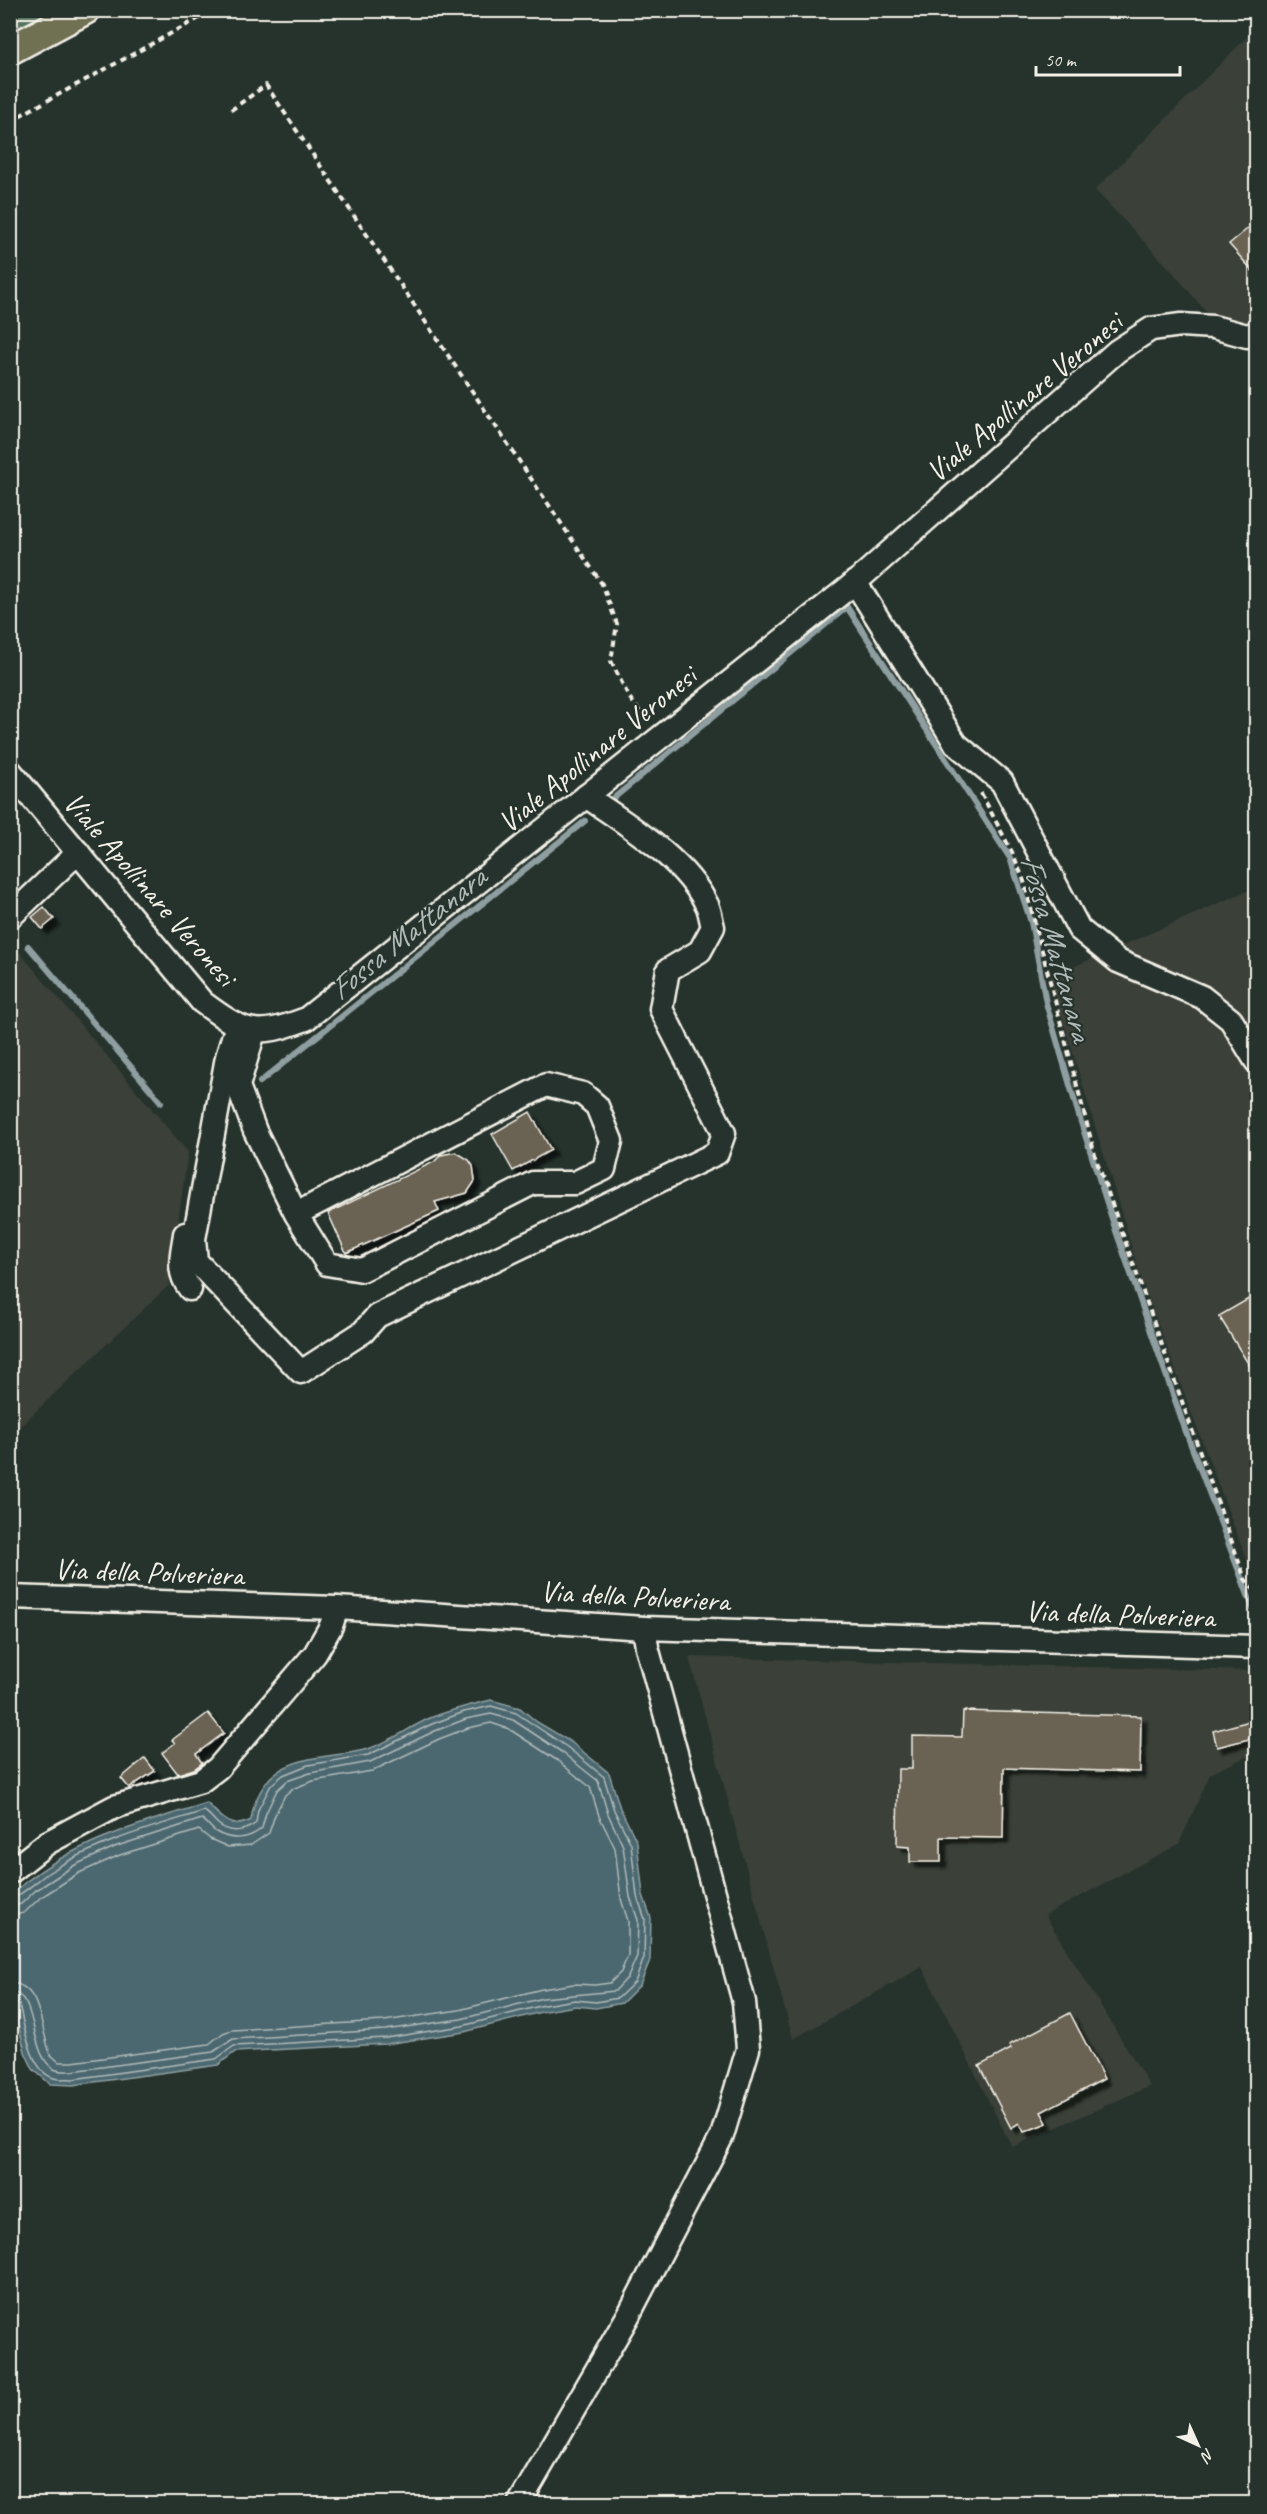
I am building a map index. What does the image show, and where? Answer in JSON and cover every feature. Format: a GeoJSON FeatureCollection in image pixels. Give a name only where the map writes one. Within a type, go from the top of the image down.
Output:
{"type":"FeatureCollection","features":[{"type":"Feature","properties":{"kind":"main road"},"geometry":{"type":"LineString","coordinates":[[10,50],[85,10]]}},
{"type":"Feature","properties":{"kind":"street","name":"Viale Apollinare Veronesi"},"geometry":{"type":"LineString","coordinates":[[10,771],[202,1002],[227,1020],[246,1028],[276,1030],[306,1019],[855,582],[1117,351],[1151,329],[1181,325],[1214,327],[1247,336],[1257,333]]}},
{"type":"Feature","properties":{"kind":"street"},"geometry":{"type":"LineString","coordinates":[[855,582],[956,744],[1002,782],[1079,929],[1118,961],[1202,998],[1231,1020],[1257,1061]]}},
{"type":"Feature","properties":{"kind":"street"},"geometry":{"type":"LineString","coordinates":[[227,1057],[194,1239],[196,1261],[302,1372],[363,1332],[376,1316],[717,1153],[724,1133],[661,1009],[668,970],[700,951],[713,927],[708,906],[688,877],[649,840],[586,796]]}},
{"type":"Feature","properties":{"kind":"street"},"geometry":{"type":"LineString","coordinates":[[10,917],[78,852]]}},
{"type":"Feature","properties":{"kind":"street"},"geometry":{"type":"LineString","coordinates":[[190,1289],[182,1279],[180,1268],[211,1076],[246,1028]]}},
{"type":"Feature","properties":{"kind":"street"},"geometry":{"type":"LineString","coordinates":[[246,1028],[238,1086],[255,1131],[296,1214],[327,1264],[362,1270],[533,1183],[575,1183],[604,1169],[611,1141],[597,1106],[583,1094],[546,1085],[296,1214]]}},
{"type":"Feature","properties":{"kind":"street","name":"Via della Polveriera"},"geometry":{"type":"LineString","coordinates":[[10,1597],[337,1608],[644,1629],[1257,1647]]}},
{"type":"Feature","properties":{"kind":"street"},"geometry":{"type":"LineString","coordinates":[[10,1872],[47,1842],[114,1807],[201,1781],[218,1768],[315,1654],[331,1626],[337,1608]]}},
{"type":"Feature","properties":{"kind":"street"},"geometry":{"type":"LineString","coordinates":[[519,2504],[628,2316],[722,2136],[748,2049],[744,2002],[644,1629]]}},
{"type":"Feature","properties":{"kind":"path"},"geometry":{"type":"LineString","coordinates":[[12,119],[214,10]]}},
{"type":"Feature","properties":{"kind":"path"},"geometry":{"type":"LineString","coordinates":[[231,110],[266,85],[602,584],[617,624],[611,661],[629,697],[658,739]]}},
{"type":"Feature","properties":{"kind":"path"},"geometry":{"type":"LineString","coordinates":[[977,784],[1014,854],[1024,881],[1096,1159],[1245,1579],[1257,1592]]}},
{"type":"Feature","properties":{"kind":"shaded area"},"geometry":{"type":"Polygon","coordinates":[[[1256,28],[1256,347],[1234,345],[1172,271],[1095,190],[1256,28]]]}},
{"type":"Feature","properties":{"kind":"shaded area"},"geometry":{"type":"Polygon","coordinates":[[[1256,887],[1256,1585],[1142,1281],[1050,977],[1256,887]]]}},
{"type":"Feature","properties":{"kind":"shaded area"},"geometry":{"type":"Polygon","coordinates":[[[10,941],[188,1152],[169,1285],[11,1435],[10,941]]]}},
{"type":"Feature","properties":{"kind":"shaded area"},"geometry":{"type":"Polygon","coordinates":[[[689,1657],[1256,1671],[1256,1752],[1210,1774],[1179,1844],[1045,1915],[1150,2086],[1012,2147],[922,1967],[793,2039],[689,1657]]]}},
{"type":"Feature","properties":{"kind":"green space"},"geometry":{"type":"Polygon","coordinates":[[[11,11],[57,11],[11,34],[11,11]]]}},
{"type":"Feature","properties":{"kind":"water"},"geometry":{"type":"Polygon","coordinates":[[[491,1700],[520,1708],[537,1722],[571,1742],[609,1773],[620,1808],[637,1842],[643,1895],[651,1918],[650,1960],[640,1985],[622,2003],[596,2008],[576,2006],[545,2011],[464,2032],[386,2044],[235,2052],[218,2065],[73,2085],[50,2084],[33,2069],[25,2052],[11,1995],[11,1895],[32,1877],[55,1862],[103,1838],[207,1803],[227,1821],[244,1823],[251,1820],[254,1806],[264,1785],[274,1774],[290,1765],[310,1759],[364,1750],[389,1740],[430,1718],[491,1700]]]}},
{"type":"Feature","properties":{"kind":"building"},"geometry":{"type":"Polygon","coordinates":[[[1257,221],[1257,276],[1229,244],[1257,221]]]}},
{"type":"Feature","properties":{"kind":"building"},"geometry":{"type":"Polygon","coordinates":[[[44,907],[54,919],[42,929],[32,917],[44,907]]]}},
{"type":"Feature","properties":{"kind":"building"},"geometry":{"type":"Polygon","coordinates":[[[530,1112],[551,1150],[513,1171],[492,1134],[530,1112]]]}},
{"type":"Feature","properties":{"kind":"building"},"geometry":{"type":"Polygon","coordinates":[[[456,1152],[469,1160],[473,1166],[475,1181],[467,1193],[435,1202],[439,1211],[346,1253],[328,1213],[434,1162],[441,1155],[456,1152]]]}},
{"type":"Feature","properties":{"kind":"building"},"geometry":{"type":"Polygon","coordinates":[[[1257,1294],[1257,1378],[1219,1316],[1257,1294]]]}},
{"type":"Feature","properties":{"kind":"building"},"geometry":{"type":"Polygon","coordinates":[[[963,1711],[1141,1716],[1140,1772],[1004,1768],[1003,1838],[941,1837],[941,1862],[910,1862],[910,1847],[897,1846],[898,1769],[912,1769],[912,1736],[962,1737],[963,1711]]]}},
{"type":"Feature","properties":{"kind":"building"},"geometry":{"type":"Polygon","coordinates":[[[208,1713],[224,1733],[196,1754],[202,1763],[194,1769],[178,1774],[162,1753],[175,1743],[172,1740],[208,1713]]]}},
{"type":"Feature","properties":{"kind":"building"},"geometry":{"type":"Polygon","coordinates":[[[1257,1719],[1257,1737],[1217,1747],[1213,1731],[1257,1719]]]}},
{"type":"Feature","properties":{"kind":"building"},"geometry":{"type":"Polygon","coordinates":[[[145,1758],[155,1771],[129,1788],[121,1778],[145,1758]]]}},
{"type":"Feature","properties":{"kind":"building"},"geometry":{"type":"Polygon","coordinates":[[[1070,2013],[1104,2079],[1041,2112],[1047,2123],[1024,2132],[1019,2123],[1011,2128],[979,2066],[1011,2049],[1009,2045],[1070,2013]]]}},
{"type":"Feature","properties":{"kind":"waterway","name":"Fossa Mattanara"},"geometry":{"type":"LineString","coordinates":[[615,797],[847,607],[1010,858],[1031,922],[1046,1003],[1116,1231],[1186,1432],[1256,1616]]}},
{"type":"Feature","properties":{"kind":"waterway","name":"Fossa Mattanara"},"geometry":{"type":"LineString","coordinates":[[260,1082],[585,821]]}},
{"type":"Feature","properties":{"kind":"waterway","name":"Fossa Mattanara"},"geometry":{"type":"LineString","coordinates":[[28,946],[161,1102]]}}]}
